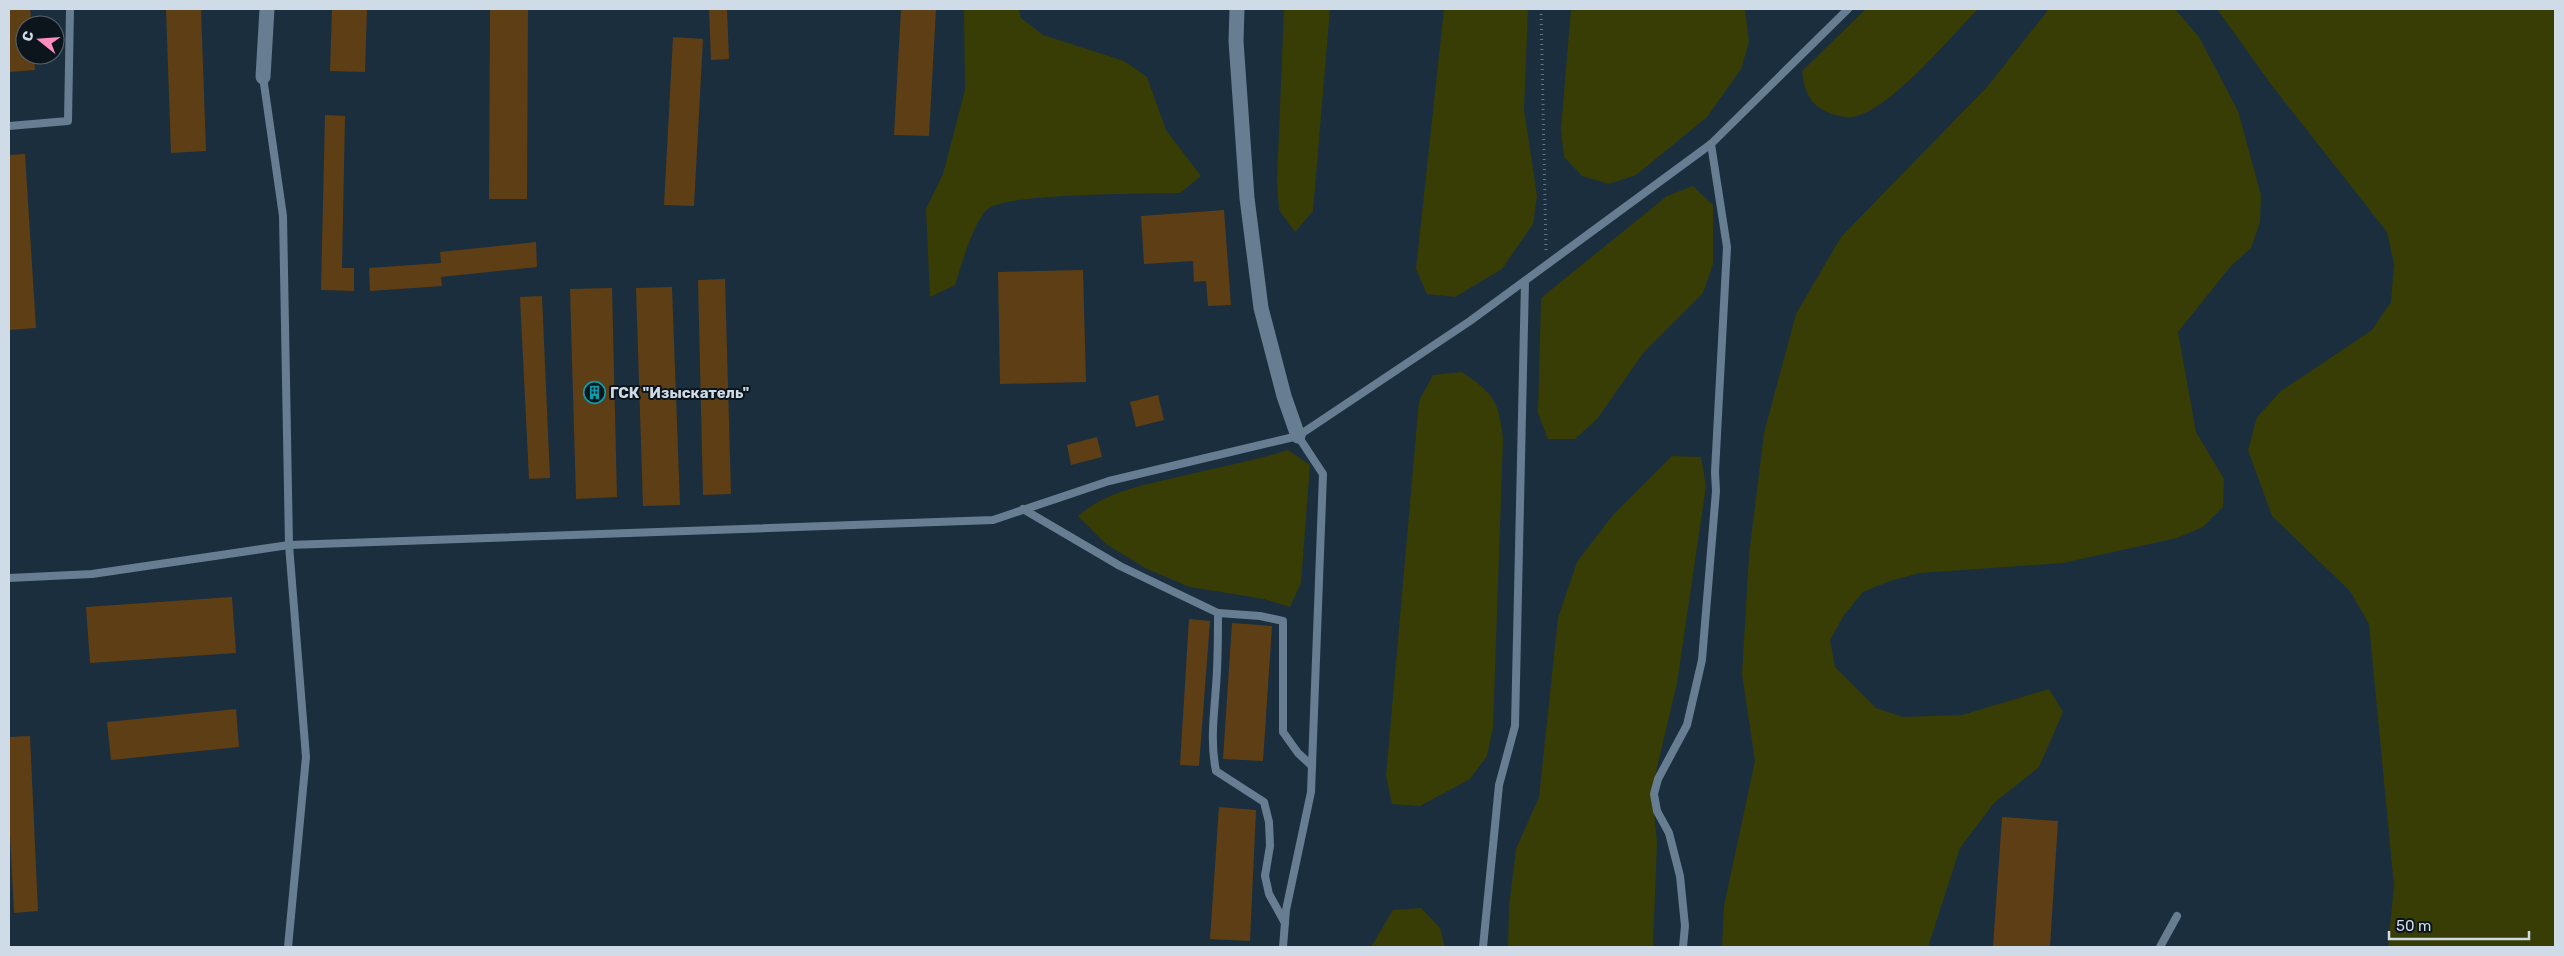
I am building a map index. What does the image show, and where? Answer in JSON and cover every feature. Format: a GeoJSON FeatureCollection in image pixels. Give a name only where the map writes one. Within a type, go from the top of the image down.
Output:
{"type":"FeatureCollection","features":[{"type":"Feature","properties":{"kind":"street"},"geometry":{"type":"LineString","coordinates":[[263,77],[268,9]]}},
{"type":"Feature","properties":{"kind":"street"},"geometry":{"type":"LineString","coordinates":[[1237,9],[1236,41],[1246,188],[1261,308],[1284,396],[1298,436]]}},
{"type":"Feature","properties":{"kind":"lane"},"geometry":{"type":"LineString","coordinates":[[9,126],[68,121],[70,9]]}},
{"type":"Feature","properties":{"kind":"lane"},"geometry":{"type":"LineString","coordinates":[[9,578],[92,574],[289,545],[993,520],[1109,481],[1298,436],[1470,321],[1711,144],[1848,9]]}},
{"type":"Feature","properties":{"kind":"lane"},"geometry":{"type":"LineString","coordinates":[[263,77],[282,216],[289,545],[306,756],[288,947]]}},
{"type":"Feature","properties":{"kind":"lane"},"geometry":{"type":"LineString","coordinates":[[1684,947],[1685,926],[1680,876],[1669,833],[1657,811],[1654,794],[1658,780],[1687,725],[1703,650],[1716,492],[1715,472],[1728,247],[1711,144]]}},
{"type":"Feature","properties":{"kind":"lane"},"geometry":{"type":"LineString","coordinates":[[1483,947],[1499,785],[1515,726],[1525,281]]}},
{"type":"Feature","properties":{"kind":"lane"},"geometry":{"type":"LineString","coordinates":[[1283,947],[1285,923],[1311,792],[1323,474],[1298,436]]}},
{"type":"Feature","properties":{"kind":"lane"},"geometry":{"type":"LineString","coordinates":[[1023,509],[1120,566],[1218,613],[1260,616],[1283,621],[1283,732],[1298,753],[1312,766]]}},
{"type":"Feature","properties":{"kind":"lane"},"geometry":{"type":"LineString","coordinates":[[1218,613],[1218,653],[1211,726],[1212,755],[1216,771],[1264,802],[1269,822],[1270,846],[1265,876],[1269,894],[1285,923]]}},
{"type":"Feature","properties":{"kind":"lane"},"geometry":{"type":"LineString","coordinates":[[2160,947],[2177,916]]}},
{"type":"Feature","properties":{"kind":"path"},"geometry":{"type":"LineString","coordinates":[[1541,9],[1546,265]]}},
{"type":"Feature","properties":{"kind":"green space"},"geometry":{"type":"Polygon","coordinates":[[[964,9],[1019,9],[1021,18],[1043,35],[1124,61],[1147,77],[1166,130],[1201,176],[1180,193],[1110,194],[1023,199],[1002,203],[989,208],[983,214],[973,232],[955,285],[930,297],[926,209],[943,174],[965,90],[964,9]]]}},
{"type":"Feature","properties":{"kind":"green space"},"geometry":{"type":"Polygon","coordinates":[[[1284,9],[1330,9],[1313,211],[1295,232],[1279,210],[1277,181],[1284,9]]]}},
{"type":"Feature","properties":{"kind":"green space"},"geometry":{"type":"Polygon","coordinates":[[[1444,9],[1528,9],[1524,109],[1537,196],[1533,224],[1502,269],[1455,297],[1427,294],[1416,269],[1444,9]]]}},
{"type":"Feature","properties":{"kind":"green space"},"geometry":{"type":"Polygon","coordinates":[[[1571,9],[1745,9],[1749,42],[1741,69],[1707,117],[1636,175],[1609,184],[1582,176],[1564,157],[1561,129],[1571,9]]]}},
{"type":"Feature","properties":{"kind":"green space"},"geometry":{"type":"Polygon","coordinates":[[[1866,9],[1978,9],[1901,88],[1867,112],[1852,117],[1843,117],[1829,113],[1817,106],[1806,91],[1802,71],[1866,9]]]}},
{"type":"Feature","properties":{"kind":"green space"},"geometry":{"type":"Polygon","coordinates":[[[2049,9],[2175,9],[2199,37],[2238,111],[2261,195],[2260,222],[2251,248],[2230,267],[2178,332],[2196,432],[2224,479],[2223,507],[2203,527],[2177,538],[2063,563],[1920,573],[1890,581],[1863,592],[1844,615],[1830,640],[1835,667],[1876,708],[1903,717],[1962,715],[2049,689],[2063,712],[2039,767],[1994,803],[1960,848],[1928,947],[1722,947],[1724,906],[1755,761],[1742,674],[1749,555],[1764,433],[1796,314],[1841,237],[1987,87],[2049,9]]]}},
{"type":"Feature","properties":{"kind":"green space"},"geometry":{"type":"Polygon","coordinates":[[[2217,9],[2555,9],[2555,947],[2388,947],[2394,886],[2369,624],[2350,591],[2272,516],[2248,450],[2257,417],[2281,391],[2372,330],[2391,302],[2394,264],[2387,232],[2273,87],[2217,9]]]}},
{"type":"Feature","properties":{"kind":"green space"},"geometry":{"type":"Polygon","coordinates":[[[1693,186],[1713,205],[1713,264],[1703,293],[1644,352],[1597,419],[1575,439],[1548,439],[1538,413],[1541,298],[1667,196],[1693,186]]]}},
{"type":"Feature","properties":{"kind":"green space"},"geometry":{"type":"Polygon","coordinates":[[[1462,372],[1481,386],[1493,400],[1497,407],[1503,440],[1493,728],[1487,756],[1470,779],[1420,806],[1392,804],[1386,776],[1419,401],[1433,375],[1462,372]]]}},
{"type":"Feature","properties":{"kind":"green space"},"geometry":{"type":"Polygon","coordinates":[[[1288,450],[1310,465],[1301,583],[1290,607],[1264,599],[1190,587],[1147,569],[1106,544],[1078,516],[1110,496],[1132,488],[1288,450]]]}},
{"type":"Feature","properties":{"kind":"green space"},"geometry":{"type":"Polygon","coordinates":[[[1672,456],[1701,457],[1706,486],[1677,683],[1652,789],[1657,842],[1653,947],[1508,947],[1509,907],[1516,849],[1539,797],[1558,618],[1577,562],[1612,516],[1672,456]]]}},
{"type":"Feature","properties":{"kind":"green space"},"geometry":{"type":"Polygon","coordinates":[[[1421,908],[1440,928],[1445,947],[1371,947],[1393,910],[1421,908]]]}},
{"type":"Feature","properties":{"kind":"building"},"geometry":{"type":"Polygon","coordinates":[[[9,9],[30,9],[31,15],[15,15],[15,65],[35,65],[35,70],[9,72],[9,9]]]}},
{"type":"Feature","properties":{"kind":"building"},"geometry":{"type":"Polygon","coordinates":[[[166,9],[201,9],[206,151],[171,153],[166,9]]]}},
{"type":"Feature","properties":{"kind":"building"},"geometry":{"type":"Polygon","coordinates":[[[332,9],[367,9],[365,72],[330,71],[332,9]]]}},
{"type":"Feature","properties":{"kind":"building"},"geometry":{"type":"Polygon","coordinates":[[[490,9],[528,9],[527,199],[489,199],[490,9]]]}},
{"type":"Feature","properties":{"kind":"building"},"geometry":{"type":"Polygon","coordinates":[[[709,9],[727,9],[729,59],[711,60],[709,9]]]}},
{"type":"Feature","properties":{"kind":"building"},"geometry":{"type":"Polygon","coordinates":[[[901,9],[936,9],[929,136],[894,135],[901,9]]]}},
{"type":"Feature","properties":{"kind":"building"},"geometry":{"type":"Polygon","coordinates":[[[673,37],[703,39],[694,206],[664,205],[673,37]]]}},
{"type":"Feature","properties":{"kind":"building"},"geometry":{"type":"Polygon","coordinates":[[[325,115],[345,116],[342,268],[354,268],[354,291],[321,290],[325,115]]]}},
{"type":"Feature","properties":{"kind":"building"},"geometry":{"type":"Polygon","coordinates":[[[25,154],[36,328],[9,330],[9,155],[25,154]]]}},
{"type":"Feature","properties":{"kind":"building"},"geometry":{"type":"Polygon","coordinates":[[[1224,210],[1231,305],[1208,306],[1206,281],[1194,282],[1193,261],[1144,264],[1141,216],[1224,210]]]}},
{"type":"Feature","properties":{"kind":"building"},"geometry":{"type":"Polygon","coordinates":[[[536,242],[537,267],[441,277],[442,286],[370,291],[369,268],[441,263],[440,252],[536,242]]]}},
{"type":"Feature","properties":{"kind":"building"},"geometry":{"type":"Polygon","coordinates":[[[1083,270],[1086,382],[1000,384],[998,272],[1083,270]]]}},
{"type":"Feature","properties":{"kind":"building","name":"ГСК \"Изыскатель\""},"geometry":{"type":"Polygon","coordinates":[[[725,279],[731,494],[703,495],[698,280],[725,279]]]}},
{"type":"Feature","properties":{"kind":"building","name":"ГСК \"Изыскатель\""},"geometry":{"type":"Polygon","coordinates":[[[672,287],[680,505],[643,506],[636,288],[672,287]]]}},
{"type":"Feature","properties":{"kind":"building","name":"ГСК \"Изыскатель\""},"geometry":{"type":"Polygon","coordinates":[[[612,288],[617,497],[576,499],[570,289],[612,288]]]}},
{"type":"Feature","properties":{"kind":"building"},"geometry":{"type":"Polygon","coordinates":[[[542,296],[550,478],[529,479],[520,297],[542,296]]]}},
{"type":"Feature","properties":{"kind":"building"},"geometry":{"type":"Polygon","coordinates":[[[1158,395],[1164,420],[1136,427],[1130,402],[1158,395]]]}},
{"type":"Feature","properties":{"kind":"building"},"geometry":{"type":"Polygon","coordinates":[[[1097,437],[1102,457],[1071,465],[1067,445],[1097,437]]]}},
{"type":"Feature","properties":{"kind":"building"},"geometry":{"type":"Polygon","coordinates":[[[232,597],[236,653],[90,663],[86,607],[232,597]]]}},
{"type":"Feature","properties":{"kind":"building"},"geometry":{"type":"Polygon","coordinates":[[[1189,619],[1210,621],[1199,766],[1180,765],[1189,619]]]}},
{"type":"Feature","properties":{"kind":"building"},"geometry":{"type":"Polygon","coordinates":[[[1232,623],[1272,626],[1263,761],[1223,759],[1232,623]]]}},
{"type":"Feature","properties":{"kind":"building"},"geometry":{"type":"Polygon","coordinates":[[[236,709],[239,747],[111,760],[107,722],[236,709]]]}},
{"type":"Feature","properties":{"kind":"building"},"geometry":{"type":"Polygon","coordinates":[[[30,736],[38,911],[14,913],[9,815],[9,737],[30,736]]]}},
{"type":"Feature","properties":{"kind":"building"},"geometry":{"type":"Polygon","coordinates":[[[1219,807],[1256,810],[1250,941],[1210,939],[1219,807]]]}},
{"type":"Feature","properties":{"kind":"building"},"geometry":{"type":"Polygon","coordinates":[[[2002,817],[2058,821],[2050,947],[1993,947],[2002,817]]]}},
{"type":"Feature","properties":{"kind":"place","name":"ГСК \"Изыскатель\""},"geometry":{"type":"Point","coordinates":[594,393]}}]}
